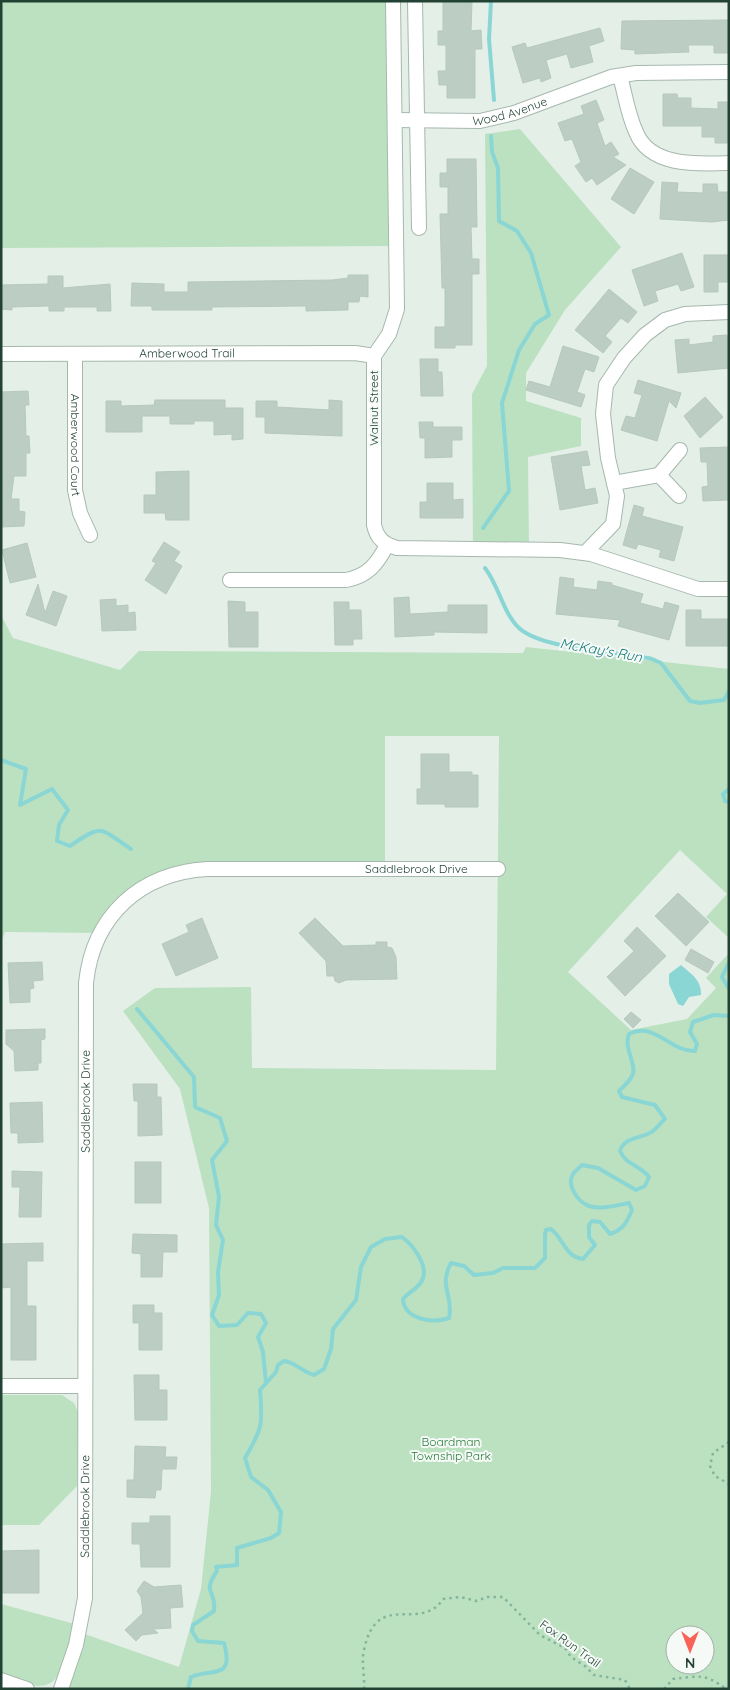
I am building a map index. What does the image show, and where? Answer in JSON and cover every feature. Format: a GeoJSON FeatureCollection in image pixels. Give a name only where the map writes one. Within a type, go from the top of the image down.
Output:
{"type":"FeatureCollection","features":[{"type":"Feature","properties":{"kind":"street","name":"Walnut Street"},"geometry":{"type":"LineString","coordinates":[[387,545],[379,539],[374,525],[374,356],[390,334],[397,309],[394,1]]}},
{"type":"Feature","properties":{"kind":"street"},"geometry":{"type":"LineString","coordinates":[[415,1],[418,228]]}},
{"type":"Feature","properties":{"kind":"street","name":"Wood Avenue"},"geometry":{"type":"LineString","coordinates":[[396,120],[480,121],[514,113],[585,86],[620,76],[636,73],[729,72]]}},
{"type":"Feature","properties":{"kind":"street"},"geometry":{"type":"LineString","coordinates":[[620,76],[636,133],[650,152],[678,162],[729,163]]}},
{"type":"Feature","properties":{"kind":"street"},"geometry":{"type":"LineString","coordinates":[[585,553],[613,524],[617,496],[603,414],[606,385],[624,358],[645,335],[665,320],[685,314],[729,312]]}},
{"type":"Feature","properties":{"kind":"street","name":"Amberwood Trail"},"geometry":{"type":"LineString","coordinates":[[1,354],[355,354],[374,356]]}},
{"type":"Feature","properties":{"kind":"street","name":"Amberwood Court"},"geometry":{"type":"LineString","coordinates":[[75,354],[75,490],[80,513],[90,535]]}},
{"type":"Feature","properties":{"kind":"street"},"geometry":{"type":"LineString","coordinates":[[614,483],[659,475],[680,450]]}},
{"type":"Feature","properties":{"kind":"street"},"geometry":{"type":"LineString","coordinates":[[659,475],[679,496]]}},
{"type":"Feature","properties":{"kind":"street"},"geometry":{"type":"LineString","coordinates":[[230,580],[346,580],[357,578],[376,564],[387,545],[398,548],[538,549],[585,553],[698,589],[729,589]]}},
{"type":"Feature","properties":{"kind":"street","name":"Saddlebrook Drive"},"geometry":{"type":"LineString","coordinates":[[61,1689],[76,1645],[85,1598],[86,983],[95,945],[116,911],[133,894],[151,883],[179,872],[193,870],[498,869]]}},
{"type":"Feature","properties":{"kind":"street"},"geometry":{"type":"LineString","coordinates":[[1,1386],[85,1386]]}},
{"type":"Feature","properties":{"kind":"street"},"geometry":{"type":"LineString","coordinates":[[1,1680],[26,1689]]}},
{"type":"Feature","properties":{"kind":"path"},"geometry":{"type":"LineString","coordinates":[[729,1442],[713,1452],[710,1466],[715,1476],[729,1484]]}},
{"type":"Feature","properties":{"kind":"path","name":"Fox Run Trail"},"geometry":{"type":"LineString","coordinates":[[364,1689],[363,1652],[370,1629],[384,1617],[392,1614],[413,1616],[426,1613],[440,1605],[443,1600],[452,1597],[477,1601],[487,1597],[504,1597],[540,1635],[564,1648],[594,1675],[626,1680],[630,1689]]}},
{"type":"Feature","properties":{"kind":"path"},"geometry":{"type":"LineString","coordinates":[[664,1689],[673,1679],[702,1675],[714,1680],[726,1689]]}},
{"type":"Feature","properties":{"kind":"green space"},"geometry":{"type":"Polygon","coordinates":[[[1,1],[393,1],[396,246],[1,248],[1,1]]]}},
{"type":"Feature","properties":{"kind":"green space"},"geometry":{"type":"Polygon","coordinates":[[[520,129],[621,247],[565,310],[526,373],[526,401],[581,418],[581,446],[528,457],[529,549],[473,549],[472,394],[487,366],[485,134],[520,129]]]}},
{"type":"Feature","properties":{"kind":"green space","name":"Boardman Township Park"},"geometry":{"type":"Polygon","coordinates":[[[1,615],[13,638],[120,670],[139,651],[523,653],[526,647],[729,669],[729,938],[706,917],[727,894],[680,850],[568,972],[631,1030],[687,1019],[716,988],[706,978],[729,953],[729,1689],[72,1689],[63,1686],[79,1632],[179,1667],[201,1589],[211,1492],[209,1208],[180,1089],[123,1011],[155,988],[251,987],[252,1068],[496,1070],[499,736],[385,736],[385,869],[207,869],[151,883],[100,933],[5,932],[1,942],[1,615]]]}},
{"type":"Feature","properties":{"kind":"green space"},"geometry":{"type":"Polygon","coordinates":[[[1,1395],[62,1395],[74,1403],[79,1414],[77,1486],[39,1525],[1,1525],[1,1395]]]}},
{"type":"Feature","properties":{"kind":"green space"},"geometry":{"type":"Polygon","coordinates":[[[1,1604],[75,1624],[65,1663],[55,1680],[38,1686],[24,1683],[1,1673],[1,1604]]]}},
{"type":"Feature","properties":{"kind":"water"},"geometry":{"type":"Polygon","coordinates":[[[681,965],[698,981],[701,990],[701,995],[689,997],[683,1006],[678,1004],[669,984],[669,974],[681,965]]]}},
{"type":"Feature","properties":{"kind":"building"},"geometry":{"type":"Polygon","coordinates":[[[443,1],[472,1],[471,31],[481,30],[482,49],[475,49],[475,98],[447,98],[447,85],[439,85],[438,71],[446,71],[446,45],[438,45],[438,31],[443,31],[443,1]]]}},
{"type":"Feature","properties":{"kind":"building"},"geometry":{"type":"Polygon","coordinates":[[[728,20],[729,53],[714,53],[714,45],[688,45],[689,52],[635,54],[635,50],[621,49],[622,21],[728,20]]]}},
{"type":"Feature","properties":{"kind":"building"},"geometry":{"type":"Polygon","coordinates":[[[600,28],[604,41],[589,46],[593,62],[571,68],[567,54],[546,60],[551,78],[541,82],[540,78],[523,83],[512,47],[525,43],[527,48],[600,28]]]}},
{"type":"Feature","properties":{"kind":"building"},"geometry":{"type":"Polygon","coordinates":[[[663,94],[677,94],[678,98],[691,98],[691,108],[718,109],[718,102],[729,102],[729,143],[715,143],[715,137],[702,137],[702,126],[663,126],[663,94]]]}},
{"type":"Feature","properties":{"kind":"building"},"geometry":{"type":"Polygon","coordinates":[[[596,100],[604,120],[597,123],[605,146],[611,142],[619,154],[613,157],[626,165],[597,185],[592,178],[586,182],[575,166],[581,162],[572,139],[565,141],[558,123],[584,114],[581,106],[596,100]]]}},
{"type":"Feature","properties":{"kind":"building"},"geometry":{"type":"Polygon","coordinates":[[[447,159],[476,159],[477,227],[471,227],[472,259],[479,259],[479,274],[472,274],[472,345],[455,345],[455,348],[435,348],[435,327],[445,327],[445,288],[442,288],[440,214],[448,214],[448,187],[440,187],[440,173],[447,173],[447,159]]]}},
{"type":"Feature","properties":{"kind":"building"},"geometry":{"type":"Polygon","coordinates":[[[630,168],[654,182],[634,214],[611,199],[630,168]]]}},
{"type":"Feature","properties":{"kind":"building"},"geometry":{"type":"Polygon","coordinates":[[[662,182],[678,183],[677,192],[703,193],[703,184],[717,184],[718,192],[729,192],[729,220],[712,222],[660,219],[662,182]]]}},
{"type":"Feature","properties":{"kind":"building"},"geometry":{"type":"Polygon","coordinates":[[[682,253],[694,287],[681,291],[678,284],[655,291],[658,301],[644,306],[632,270],[682,253]]]}},
{"type":"Feature","properties":{"kind":"building"},"geometry":{"type":"Polygon","coordinates":[[[704,255],[729,255],[729,282],[718,282],[718,292],[704,292],[704,255]]]}},
{"type":"Feature","properties":{"kind":"building"},"geometry":{"type":"Polygon","coordinates":[[[348,275],[368,275],[368,297],[360,296],[359,302],[348,302],[348,310],[306,311],[306,306],[212,307],[212,310],[152,310],[152,306],[131,306],[132,283],[164,284],[164,292],[188,292],[188,282],[332,280],[348,278],[348,275]]]}},
{"type":"Feature","properties":{"kind":"building"},"geometry":{"type":"Polygon","coordinates":[[[48,276],[63,276],[63,288],[110,284],[111,311],[97,311],[97,307],[64,307],[64,311],[49,311],[49,306],[12,307],[12,310],[1,309],[1,285],[48,284],[48,276]]]}},
{"type":"Feature","properties":{"kind":"building"},"geometry":{"type":"Polygon","coordinates":[[[609,289],[637,312],[628,323],[621,318],[605,336],[612,342],[603,353],[575,330],[609,289]]]}},
{"type":"Feature","properties":{"kind":"building"},"geometry":{"type":"Polygon","coordinates":[[[727,335],[729,368],[678,373],[675,340],[689,339],[689,345],[713,342],[713,336],[727,335]]]}},
{"type":"Feature","properties":{"kind":"building"},"geometry":{"type":"Polygon","coordinates":[[[563,346],[599,357],[594,372],[585,369],[577,392],[585,395],[581,407],[526,390],[529,381],[550,387],[563,346]]]}},
{"type":"Feature","properties":{"kind":"building"},"geometry":{"type":"Polygon","coordinates":[[[420,359],[438,359],[438,372],[442,372],[443,396],[421,396],[420,359]]]}},
{"type":"Feature","properties":{"kind":"building"},"geometry":{"type":"Polygon","coordinates":[[[638,380],[681,393],[676,408],[669,401],[657,441],[621,430],[626,416],[635,418],[642,395],[634,393],[638,380]]]}},
{"type":"Feature","properties":{"kind":"building"},"geometry":{"type":"Polygon","coordinates":[[[28,391],[29,405],[25,405],[26,436],[29,436],[30,453],[26,453],[26,476],[14,476],[11,499],[19,499],[19,511],[25,512],[24,526],[1,527],[1,392],[28,391]]]}},
{"type":"Feature","properties":{"kind":"building"},"geometry":{"type":"Polygon","coordinates":[[[705,397],[723,417],[700,438],[684,416],[705,397]]]}},
{"type":"Feature","properties":{"kind":"building"},"geometry":{"type":"Polygon","coordinates":[[[155,400],[225,400],[225,408],[243,408],[243,439],[232,440],[232,434],[214,435],[214,421],[194,421],[194,424],[170,424],[170,416],[142,416],[142,432],[106,432],[106,401],[121,401],[121,406],[154,405],[155,400]]]}},
{"type":"Feature","properties":{"kind":"building"},"geometry":{"type":"Polygon","coordinates":[[[329,400],[342,401],[342,436],[265,433],[265,417],[256,417],[256,401],[277,401],[277,407],[329,410],[329,400]]]}},
{"type":"Feature","properties":{"kind":"building"},"geometry":{"type":"Polygon","coordinates":[[[419,422],[433,422],[433,427],[462,427],[462,440],[452,440],[452,457],[425,458],[425,438],[420,438],[419,422]]]}},
{"type":"Feature","properties":{"kind":"building"},"geometry":{"type":"Polygon","coordinates":[[[729,447],[729,500],[703,501],[702,487],[708,486],[707,462],[701,462],[700,448],[729,447]]]}},
{"type":"Feature","properties":{"kind":"building"},"geometry":{"type":"Polygon","coordinates":[[[587,451],[590,465],[581,466],[585,490],[595,488],[598,503],[560,510],[551,457],[587,451]]]}},
{"type":"Feature","properties":{"kind":"building"},"geometry":{"type":"Polygon","coordinates":[[[189,471],[189,520],[166,520],[165,513],[144,513],[144,495],[156,495],[156,472],[189,471]]]}},
{"type":"Feature","properties":{"kind":"building"},"geometry":{"type":"Polygon","coordinates":[[[427,483],[453,483],[453,500],[463,499],[463,518],[420,518],[420,502],[427,502],[427,483]]]}},
{"type":"Feature","properties":{"kind":"building"},"geometry":{"type":"Polygon","coordinates":[[[634,505],[644,508],[642,516],[683,527],[674,561],[659,557],[661,550],[638,544],[636,549],[623,545],[634,505]]]}},
{"type":"Feature","properties":{"kind":"building"},"geometry":{"type":"Polygon","coordinates":[[[164,542],[180,552],[174,561],[182,566],[166,594],[145,580],[156,563],[152,561],[164,542]]]}},
{"type":"Feature","properties":{"kind":"building"},"geometry":{"type":"Polygon","coordinates":[[[27,543],[36,577],[10,583],[2,550],[27,543]]]}},
{"type":"Feature","properties":{"kind":"building"},"geometry":{"type":"Polygon","coordinates":[[[560,577],[574,579],[573,587],[597,590],[598,581],[612,583],[612,585],[643,594],[640,603],[663,609],[665,602],[679,606],[669,640],[618,626],[620,620],[556,614],[560,577]]]}},
{"type":"Feature","properties":{"kind":"building"},"geometry":{"type":"Polygon","coordinates":[[[38,584],[45,613],[53,591],[67,596],[56,626],[26,615],[38,584]]]}},
{"type":"Feature","properties":{"kind":"building"},"geometry":{"type":"Polygon","coordinates":[[[409,597],[410,614],[448,612],[448,605],[487,605],[487,633],[434,632],[434,635],[395,637],[394,598],[409,597]]]}},
{"type":"Feature","properties":{"kind":"building"},"geometry":{"type":"Polygon","coordinates":[[[116,599],[116,606],[128,605],[128,613],[135,612],[136,630],[102,631],[100,600],[116,599]]]}},
{"type":"Feature","properties":{"kind":"building"},"geometry":{"type":"Polygon","coordinates":[[[228,601],[245,602],[245,612],[258,612],[258,647],[229,647],[228,601]]]}},
{"type":"Feature","properties":{"kind":"building"},"geometry":{"type":"Polygon","coordinates":[[[334,602],[349,602],[349,610],[361,610],[362,639],[353,639],[353,645],[335,645],[334,602]]]}},
{"type":"Feature","properties":{"kind":"building"},"geometry":{"type":"Polygon","coordinates":[[[686,610],[701,610],[701,619],[729,619],[729,646],[686,646],[686,610]]]}},
{"type":"Feature","properties":{"kind":"building"},"geometry":{"type":"Polygon","coordinates":[[[421,754],[449,754],[449,772],[472,772],[472,775],[478,775],[478,807],[445,807],[445,804],[417,804],[417,789],[421,789],[421,754]]]}},
{"type":"Feature","properties":{"kind":"building"},"geometry":{"type":"Polygon","coordinates":[[[678,893],[709,922],[686,946],[655,916],[678,893]]]}},
{"type":"Feature","properties":{"kind":"building"},"geometry":{"type":"Polygon","coordinates":[[[202,918],[218,958],[176,976],[162,944],[189,932],[186,925],[202,918]]]}},
{"type":"Feature","properties":{"kind":"building"},"geometry":{"type":"Polygon","coordinates":[[[315,918],[343,946],[376,945],[376,942],[387,942],[387,947],[392,948],[396,957],[397,979],[346,980],[339,983],[335,981],[334,976],[327,976],[326,961],[299,933],[315,918]]]}},
{"type":"Feature","properties":{"kind":"building"},"geometry":{"type":"Polygon","coordinates":[[[637,927],[666,956],[625,996],[607,977],[634,951],[624,941],[637,927]]]}},
{"type":"Feature","properties":{"kind":"building"},"geometry":{"type":"Polygon","coordinates":[[[691,949],[714,962],[708,973],[685,960],[691,949]]]}},
{"type":"Feature","properties":{"kind":"building"},"geometry":{"type":"Polygon","coordinates":[[[42,962],[43,980],[33,981],[34,988],[30,989],[30,1002],[10,1003],[8,963],[42,962]]]}},
{"type":"Feature","properties":{"kind":"building"},"geometry":{"type":"Polygon","coordinates":[[[631,1012],[641,1020],[633,1028],[624,1019],[631,1012]]]}},
{"type":"Feature","properties":{"kind":"building"},"geometry":{"type":"Polygon","coordinates":[[[45,1029],[45,1039],[41,1040],[41,1063],[38,1063],[38,1070],[15,1071],[14,1051],[6,1044],[6,1030],[45,1029]]]}},
{"type":"Feature","properties":{"kind":"building"},"geometry":{"type":"Polygon","coordinates":[[[133,1084],[157,1084],[157,1097],[161,1097],[162,1135],[138,1136],[138,1101],[134,1101],[133,1084]]]}},
{"type":"Feature","properties":{"kind":"building"},"geometry":{"type":"Polygon","coordinates":[[[42,1102],[43,1142],[18,1143],[18,1133],[11,1133],[10,1103],[42,1102]]]}},
{"type":"Feature","properties":{"kind":"building"},"geometry":{"type":"Polygon","coordinates":[[[135,1162],[161,1162],[161,1203],[135,1203],[135,1162]]]}},
{"type":"Feature","properties":{"kind":"building"},"geometry":{"type":"Polygon","coordinates":[[[12,1171],[42,1172],[41,1217],[19,1217],[20,1187],[12,1187],[12,1171]]]}},
{"type":"Feature","properties":{"kind":"building"},"geometry":{"type":"Polygon","coordinates":[[[133,1234],[177,1235],[177,1252],[163,1252],[162,1277],[141,1277],[141,1254],[132,1253],[133,1234]]]}},
{"type":"Feature","properties":{"kind":"building"},"geometry":{"type":"Polygon","coordinates":[[[43,1243],[43,1261],[27,1261],[27,1306],[36,1306],[36,1360],[11,1360],[11,1287],[1,1288],[1,1244],[43,1243]]]}},
{"type":"Feature","properties":{"kind":"building"},"geometry":{"type":"Polygon","coordinates":[[[133,1305],[154,1305],[154,1313],[162,1313],[162,1350],[139,1350],[139,1323],[133,1323],[133,1305]]]}},
{"type":"Feature","properties":{"kind":"building"},"geometry":{"type":"Polygon","coordinates":[[[134,1375],[159,1375],[159,1390],[167,1390],[167,1420],[135,1420],[134,1375]]]}},
{"type":"Feature","properties":{"kind":"building"},"geometry":{"type":"Polygon","coordinates":[[[135,1446],[166,1447],[165,1457],[177,1457],[176,1469],[162,1469],[161,1490],[156,1490],[155,1498],[127,1497],[127,1480],[134,1480],[135,1446]]]}},
{"type":"Feature","properties":{"kind":"building"},"geometry":{"type":"Polygon","coordinates":[[[150,1516],[170,1516],[170,1567],[141,1567],[140,1544],[132,1544],[132,1523],[150,1523],[150,1516]]]}},
{"type":"Feature","properties":{"kind":"building"},"geometry":{"type":"Polygon","coordinates":[[[39,1550],[39,1593],[1,1593],[1,1551],[39,1550]]]}},
{"type":"Feature","properties":{"kind":"building"},"geometry":{"type":"Polygon","coordinates":[[[144,1581],[154,1587],[181,1585],[183,1607],[170,1608],[171,1628],[153,1629],[158,1633],[142,1635],[136,1641],[125,1630],[143,1613],[141,1597],[137,1591],[144,1581]]]}},
{"type":"Feature","properties":{"kind":"waterway","name":"McKay's Run"},"geometry":{"type":"LineString","coordinates":[[491,1],[489,39],[494,100]]}},
{"type":"Feature","properties":{"kind":"waterway","name":"McKay's Run"},"geometry":{"type":"LineString","coordinates":[[483,528],[509,491],[502,403],[519,350],[535,324],[549,315],[531,253],[517,231],[499,221],[498,168],[492,152],[491,136]]}},
{"type":"Feature","properties":{"kind":"waterway","name":"McKay's Run"},"geometry":{"type":"LineString","coordinates":[[485,568],[509,615],[519,628],[530,635],[545,641],[582,649],[652,659],[661,663],[690,701],[700,703],[724,700],[729,691]]}},
{"type":"Feature","properties":{"kind":"waterway"},"geometry":{"type":"LineString","coordinates":[[1,760],[26,769],[20,805],[52,789],[68,810],[59,825],[57,841],[70,846],[95,831],[101,831],[113,836],[131,849]]}},
{"type":"Feature","properties":{"kind":"waterway","name":"McKay's Run"},"geometry":{"type":"LineString","coordinates":[[729,789],[723,794],[725,801],[729,802]]}},
{"type":"Feature","properties":{"kind":"waterway","name":"McKay's Run"},"geometry":{"type":"LineString","coordinates":[[729,962],[722,977],[729,989]]}},
{"type":"Feature","properties":{"kind":"waterway"},"geometry":{"type":"LineString","coordinates":[[137,1009],[194,1077],[195,1107],[220,1118],[227,1141],[212,1160],[219,1197],[216,1225],[223,1240],[218,1272],[219,1295],[212,1315],[219,1326],[237,1325],[248,1313],[261,1314],[266,1323],[258,1337],[263,1352],[266,1383]]}},
{"type":"Feature","properties":{"kind":"waterway","name":"McKay's Run"},"geometry":{"type":"LineString","coordinates":[[188,1689],[191,1677],[220,1670],[224,1668],[226,1663],[224,1643],[198,1641],[192,1631],[193,1625],[214,1611],[210,1584],[217,1571],[216,1567],[237,1565],[237,1548],[271,1538],[279,1533],[281,1512],[268,1490],[251,1477],[245,1458],[260,1426],[260,1390],[276,1372],[278,1365],[284,1361],[292,1363],[314,1375],[324,1369],[331,1349],[333,1329],[356,1300],[361,1267],[371,1247],[385,1239],[402,1237],[411,1245],[422,1264],[424,1276],[419,1284],[403,1299],[408,1311],[427,1320],[449,1318],[450,1303],[446,1278],[451,1263],[464,1266],[474,1275],[493,1273],[503,1268],[535,1268],[545,1258],[545,1234],[546,1230],[551,1229],[572,1255],[583,1259],[595,1245],[589,1237],[589,1225],[592,1221],[600,1222],[610,1234],[624,1225],[632,1210],[629,1203],[599,1208],[585,1204],[574,1193],[571,1183],[573,1174],[582,1165],[598,1168],[636,1190],[645,1186],[649,1177],[629,1162],[620,1151],[625,1143],[649,1134],[665,1119],[655,1105],[622,1097],[619,1091],[632,1076],[633,1072],[628,1045],[629,1034],[647,1031],[678,1047],[695,1051],[697,1044],[690,1032],[693,1022],[714,1015],[729,1016]]}}]}
